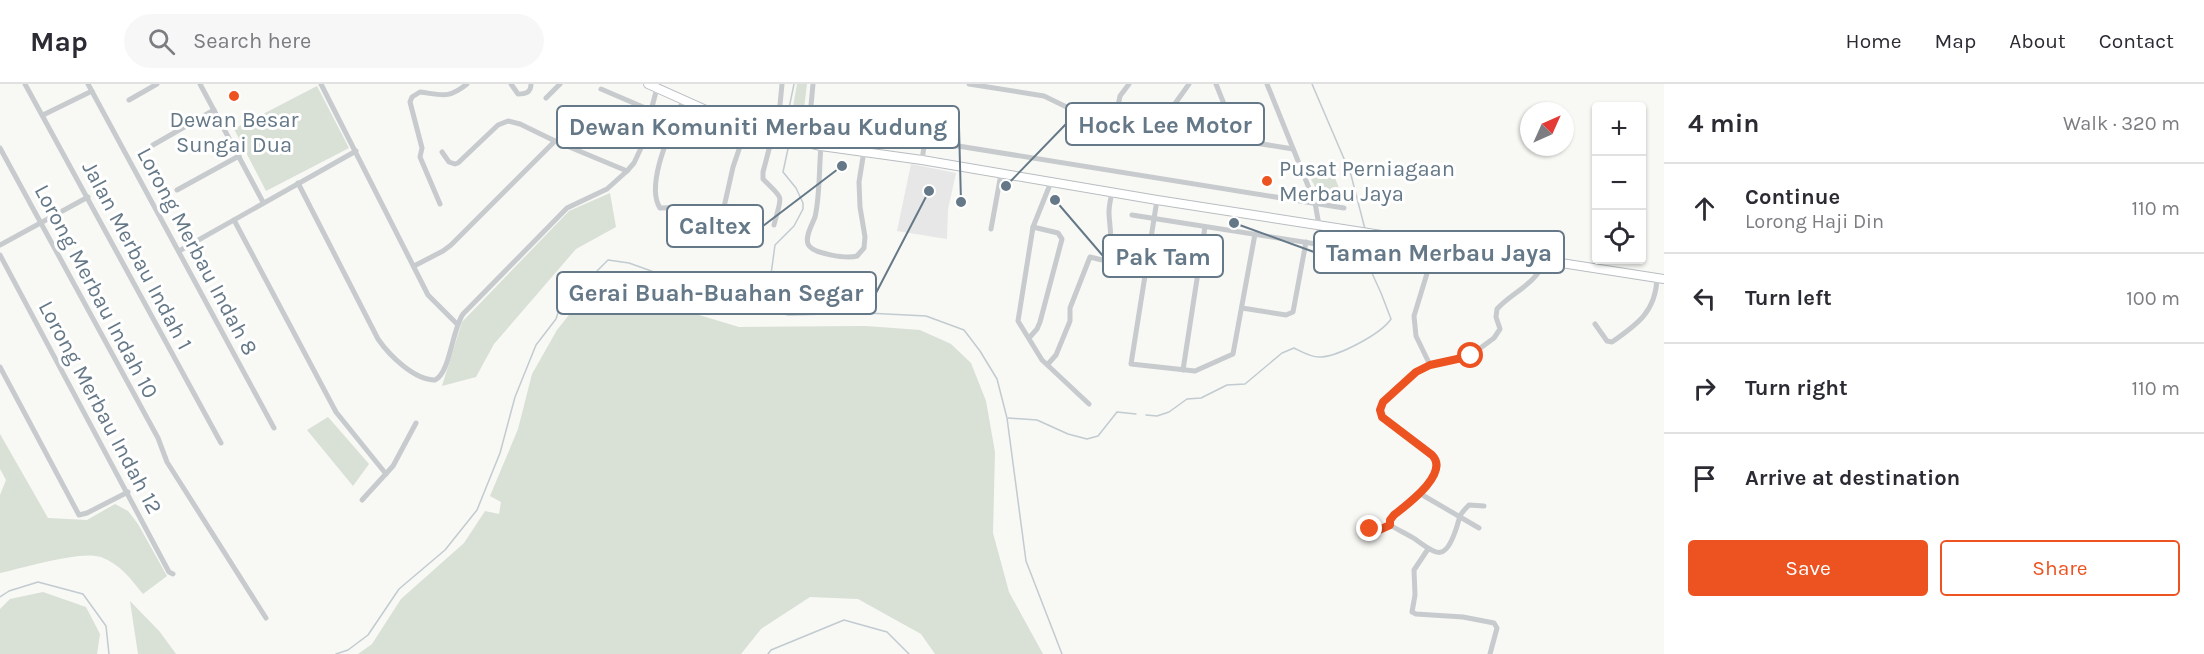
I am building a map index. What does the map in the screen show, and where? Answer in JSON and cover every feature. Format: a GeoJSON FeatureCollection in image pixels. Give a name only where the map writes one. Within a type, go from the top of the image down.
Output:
{"type":"FeatureCollection","features":[{"type":"Feature","properties":{"kind":"main road"},"geometry":{"type":"LineString","coordinates":[[648,84],[747,126],[821,146],[922,160],[1157,200],[1660,279]]}},
{"type":"Feature","properties":{"kind":"street","name":"Jalan Merbau Indah 1"},"geometry":{"type":"LineString","coordinates":[[26,84],[221,443]]}},
{"type":"Feature","properties":{"kind":"street","name":"Lorong Merbau Indah 8"},"geometry":{"type":"LineString","coordinates":[[88,84],[274,428]]}},
{"type":"Feature","properties":{"kind":"street"},"geometry":{"type":"LineString","coordinates":[[129,100],[157,84]]}},
{"type":"Feature","properties":{"kind":"street"},"geometry":{"type":"LineString","coordinates":[[200,84],[263,202]]}},
{"type":"Feature","properties":{"kind":"street"},"geometry":{"type":"LineString","coordinates":[[321,84],[428,295],[457,324]]}},
{"type":"Feature","properties":{"kind":"street"},"geometry":{"type":"LineString","coordinates":[[440,204],[420,157],[422,148],[410,102],[412,97],[420,92],[445,96],[453,94],[467,84]]}},
{"type":"Feature","properties":{"kind":"street"},"geometry":{"type":"LineString","coordinates":[[511,84],[518,94],[526,94],[531,84]]}},
{"type":"Feature","properties":{"kind":"street"},"geometry":{"type":"LineString","coordinates":[[546,98],[560,84]]}},
{"type":"Feature","properties":{"kind":"street"},"geometry":{"type":"LineString","coordinates":[[774,225],[780,197],[778,192],[763,179],[763,172],[775,135],[782,84]]}},
{"type":"Feature","properties":{"kind":"street"},"geometry":{"type":"LineString","coordinates":[[813,84],[810,116],[815,123],[1344,208]]}},
{"type":"Feature","properties":{"kind":"street"},"geometry":{"type":"LineString","coordinates":[[969,84],[1044,96],[1083,115],[1293,149]]}},
{"type":"Feature","properties":{"kind":"street"},"geometry":{"type":"LineString","coordinates":[[1115,120],[1120,96],[1129,84]]}},
{"type":"Feature","properties":{"kind":"street"},"geometry":{"type":"LineString","coordinates":[[1170,129],[1174,105],[1189,84]]}},
{"type":"Feature","properties":{"kind":"street"},"geometry":{"type":"LineString","coordinates":[[1216,84],[1228,114],[1226,138]]}},
{"type":"Feature","properties":{"kind":"street"},"geometry":{"type":"LineString","coordinates":[[1267,84],[1315,203],[1319,225]]}},
{"type":"Feature","properties":{"kind":"street"},"geometry":{"type":"LineString","coordinates":[[298,183],[378,339],[402,365],[422,377],[430,380],[438,379],[443,373],[457,324],[463,314],[567,208],[612,186],[627,171],[641,148],[657,88]]}},
{"type":"Feature","properties":{"kind":"street"},"geometry":{"type":"LineString","coordinates":[[601,89],[650,110]]}},
{"type":"Feature","properties":{"kind":"street"},"geometry":{"type":"LineString","coordinates":[[44,115],[92,91]]}},
{"type":"Feature","properties":{"kind":"street"},"geometry":{"type":"LineString","coordinates":[[683,100],[655,182],[657,203],[660,208],[693,207],[716,212],[724,207],[747,126]]}},
{"type":"Feature","properties":{"kind":"street"},"geometry":{"type":"LineString","coordinates":[[153,145],[214,110]]}},
{"type":"Feature","properties":{"kind":"street"},"geometry":{"type":"LineString","coordinates":[[442,152],[449,162],[458,163],[498,126],[508,121],[520,124],[627,171]]}},
{"type":"Feature","properties":{"kind":"street"},"geometry":{"type":"LineString","coordinates":[[922,160],[925,140]]}},
{"type":"Feature","properties":{"kind":"street"},"geometry":{"type":"LineString","coordinates":[[414,266],[443,252],[451,245],[555,141]]}},
{"type":"Feature","properties":{"kind":"street"},"geometry":{"type":"LineString","coordinates":[[821,146],[815,214],[808,243],[818,252],[841,257],[857,256],[864,248],[865,237],[859,182],[864,151]]}},
{"type":"Feature","properties":{"kind":"street","name":"Lorong Merbau Indah 10"},"geometry":{"type":"LineString","coordinates":[[0,148],[164,450],[172,470],[266,618]]}},
{"type":"Feature","properties":{"kind":"street"},"geometry":{"type":"LineString","coordinates":[[179,251],[356,151]]}},
{"type":"Feature","properties":{"kind":"street"},"geometry":{"type":"LineString","coordinates":[[177,190],[238,156]]}},
{"type":"Feature","properties":{"kind":"street"},"geometry":{"type":"LineString","coordinates":[[991,229],[1001,174]]}},
{"type":"Feature","properties":{"kind":"street"},"geometry":{"type":"LineString","coordinates":[[1050,182],[1033,227],[1017,316],[1019,324],[1042,360],[1089,404]]}},
{"type":"Feature","properties":{"kind":"street"},"geometry":{"type":"LineString","coordinates":[[1048,364],[1056,355],[1070,321],[1070,308],[1090,257],[1104,259],[1108,251],[1111,235],[1109,212],[1112,192]]}},
{"type":"Feature","properties":{"kind":"street"},"geometry":{"type":"LineString","coordinates":[[0,245],[88,197]]}},
{"type":"Feature","properties":{"kind":"street"},"geometry":{"type":"LineString","coordinates":[[1157,200],[1131,364],[1195,371],[1230,357],[1234,352],[1255,234]]}},
{"type":"Feature","properties":{"kind":"street"},"geometry":{"type":"LineString","coordinates":[[1132,215],[1335,247]]}},
{"type":"Feature","properties":{"kind":"street"},"geometry":{"type":"LineString","coordinates":[[234,220],[336,412],[386,474]]}},
{"type":"Feature","properties":{"kind":"street"},"geometry":{"type":"LineString","coordinates":[[1183,370],[1205,226]]}},
{"type":"Feature","properties":{"kind":"street"},"geometry":{"type":"LineString","coordinates":[[1029,338],[1040,322],[1062,238],[1058,233],[1033,227]]}},
{"type":"Feature","properties":{"kind":"street"},"geometry":{"type":"LineString","coordinates":[[1242,308],[1286,315],[1293,312],[1306,242]]}},
{"type":"Feature","properties":{"kind":"street"},"geometry":{"type":"LineString","coordinates":[[1430,365],[1416,336],[1414,316],[1436,244]]}},
{"type":"Feature","properties":{"kind":"street","name":"Lorong Merbau Indah 12"},"geometry":{"type":"LineString","coordinates":[[0,255],[169,572],[173,574]]}},
{"type":"Feature","properties":{"kind":"street"},"geometry":{"type":"LineString","coordinates":[[1390,525],[1390,520],[1394,515],[1419,494],[1435,474],[1438,466],[1437,460],[1382,417],[1380,410],[1383,402],[1416,372],[1430,365],[1471,356],[1494,338],[1500,329],[1496,317],[1497,309],[1530,282],[1541,270],[1544,261]]}},
{"type":"Feature","properties":{"kind":"street"},"geometry":{"type":"LineString","coordinates":[[1595,324],[1607,341],[1612,342],[1651,308],[1660,279]]}},
{"type":"Feature","properties":{"kind":"street"},"geometry":{"type":"LineString","coordinates":[[0,367],[79,515],[128,492]]}},
{"type":"Feature","properties":{"kind":"street"},"geometry":{"type":"LineString","coordinates":[[362,500],[393,466],[416,423]]}},
{"type":"Feature","properties":{"kind":"street"},"geometry":{"type":"LineString","coordinates":[[1419,494],[1479,528]]}},
{"type":"Feature","properties":{"kind":"street"},"geometry":{"type":"LineString","coordinates":[[1390,525],[1436,553],[1446,550],[1456,529],[1458,516],[1469,505],[1484,506]]}},
{"type":"Feature","properties":{"kind":"street"},"geometry":{"type":"LineString","coordinates":[[1364,527],[1379,530],[1390,525]]}},
{"type":"Feature","properties":{"kind":"street"},"geometry":{"type":"LineString","coordinates":[[1428,549],[1414,570],[1415,595],[1412,612],[1463,617],[1494,623],[1497,628],[1490,654]]}},
{"type":"Feature","properties":{"kind":"shaded area"},"geometry":{"type":"Polygon","coordinates":[[[797,84],[807,84],[802,125],[793,124],[791,118],[797,84]]]}},
{"type":"Feature","properties":{"kind":"shaded area"},"geometry":{"type":"Polygon","coordinates":[[[317,86],[349,148],[266,191],[234,129],[317,86]]]}},
{"type":"Feature","properties":{"kind":"shaded area"},"geometry":{"type":"Polygon","coordinates":[[[911,164],[956,173],[948,209],[947,239],[897,231],[911,164]]]}},
{"type":"Feature","properties":{"kind":"shaded area"},"geometry":{"type":"Polygon","coordinates":[[[1332,171],[1344,200],[1321,199],[1311,179],[1332,171]]]}},
{"type":"Feature","properties":{"kind":"shaded area"},"geometry":{"type":"Polygon","coordinates":[[[610,193],[616,227],[576,249],[494,344],[476,377],[442,386],[462,322],[569,211],[610,193]]]}},
{"type":"Feature","properties":{"kind":"shaded area"},"geometry":{"type":"Polygon","coordinates":[[[613,286],[649,300],[739,327],[866,326],[920,330],[951,344],[971,363],[986,401],[995,452],[993,533],[1009,592],[1043,654],[935,654],[921,634],[858,599],[810,597],[761,629],[741,654],[358,654],[372,644],[401,599],[464,543],[485,511],[499,514],[501,502],[490,496],[518,429],[532,374],[557,330],[580,301],[613,286]]]}},
{"type":"Feature","properties":{"kind":"shaded area"},"geometry":{"type":"Polygon","coordinates":[[[328,417],[369,464],[353,486],[307,430],[328,417]]]}},
{"type":"Feature","properties":{"kind":"shaded area"},"geometry":{"type":"Polygon","coordinates":[[[0,434],[48,518],[87,520],[115,504],[128,511],[138,524],[167,576],[143,594],[119,568],[108,560],[92,555],[66,558],[0,573],[0,495],[6,480],[0,469],[0,434]]]}},
{"type":"Feature","properties":{"kind":"shaded area"},"geometry":{"type":"Polygon","coordinates":[[[43,592],[86,607],[100,634],[97,654],[0,654],[0,609],[10,599],[43,592]]]}},
{"type":"Feature","properties":{"kind":"shaded area"},"geometry":{"type":"Polygon","coordinates":[[[130,601],[160,632],[176,654],[138,654],[130,601]]]}},
{"type":"Feature","properties":{"kind":"waterway"},"geometry":{"type":"LineString","coordinates":[[791,135],[787,118],[794,84]]}},
{"type":"Feature","properties":{"kind":"waterway"},"geometry":{"type":"LineString","coordinates":[[1312,84],[1351,175],[1365,229]]}},
{"type":"Feature","properties":{"kind":"waterway"},"geometry":{"type":"LineString","coordinates":[[766,311],[775,245],[794,226],[803,209],[803,203],[796,188],[783,172],[789,144]]}},
{"type":"Feature","properties":{"kind":"waterway"},"geometry":{"type":"LineString","coordinates":[[1146,415],[1157,416],[1169,412],[1187,399],[1201,398],[1227,385],[1245,384],[1282,353],[1294,348],[1314,357],[1329,356],[1369,337],[1386,325],[1391,319],[1366,260],[1365,237]]}},
{"type":"Feature","properties":{"kind":"waterway"},"geometry":{"type":"LineString","coordinates":[[336,654],[348,650],[368,635],[399,589],[445,550],[477,510],[500,453],[515,397],[536,345],[556,319],[561,303],[575,286],[595,281],[597,271],[608,260],[629,263],[760,310],[789,315],[867,313],[926,316],[964,330],[997,379],[1007,418],[1026,561],[1062,654]]}},
{"type":"Feature","properties":{"kind":"waterway"},"geometry":{"type":"LineString","coordinates":[[1008,418],[1037,420],[1068,434],[1087,439],[1098,436],[1117,412],[1136,414]]}},
{"type":"Feature","properties":{"kind":"waterway"},"geometry":{"type":"LineString","coordinates":[[0,597],[9,591],[38,582],[83,594],[106,626],[109,654]]}},
{"type":"Feature","properties":{"kind":"waterway"},"geometry":{"type":"LineString","coordinates":[[768,654],[771,650],[844,620],[887,632],[909,654]]}},
{"type":"Feature","properties":{"kind":"place","name":"Dewan Besar Sungai Dua"},"geometry":{"type":"Point","coordinates":[234,96]}},
{"type":"Feature","properties":{"kind":"place","name":"Caltex"},"geometry":{"type":"Point","coordinates":[842,166]}},
{"type":"Feature","properties":{"kind":"place","name":"Pusat Perniagaan Merbau Jaya"},"geometry":{"type":"Point","coordinates":[1267,181]}},
{"type":"Feature","properties":{"kind":"place","name":"Hock Lee Motor"},"geometry":{"type":"Point","coordinates":[1006,186]}},
{"type":"Feature","properties":{"kind":"place","name":"Gerai Buah-Buahan Segar"},"geometry":{"type":"Point","coordinates":[929,191]}},
{"type":"Feature","properties":{"kind":"place","name":"Pak Tam"},"geometry":{"type":"Point","coordinates":[1055,200]}},
{"type":"Feature","properties":{"kind":"place","name":"Dewan Komuniti Merbau Kudung"},"geometry":{"type":"Point","coordinates":[961,202]}},
{"type":"Feature","properties":{"kind":"place","name":"Taman Merbau Jaya"},"geometry":{"type":"Point","coordinates":[1234,223]}},
{"type":"Feature","properties":{"kind":"route"},"geometry":{"type":"LineString","coordinates":[[1370,529],[1379,530],[1390,525],[1390,520],[1394,515],[1428,484],[1438,466],[1437,460],[1432,455],[1382,417],[1380,410],[1383,402],[1416,372],[1430,365],[1471,356]]}}]}
